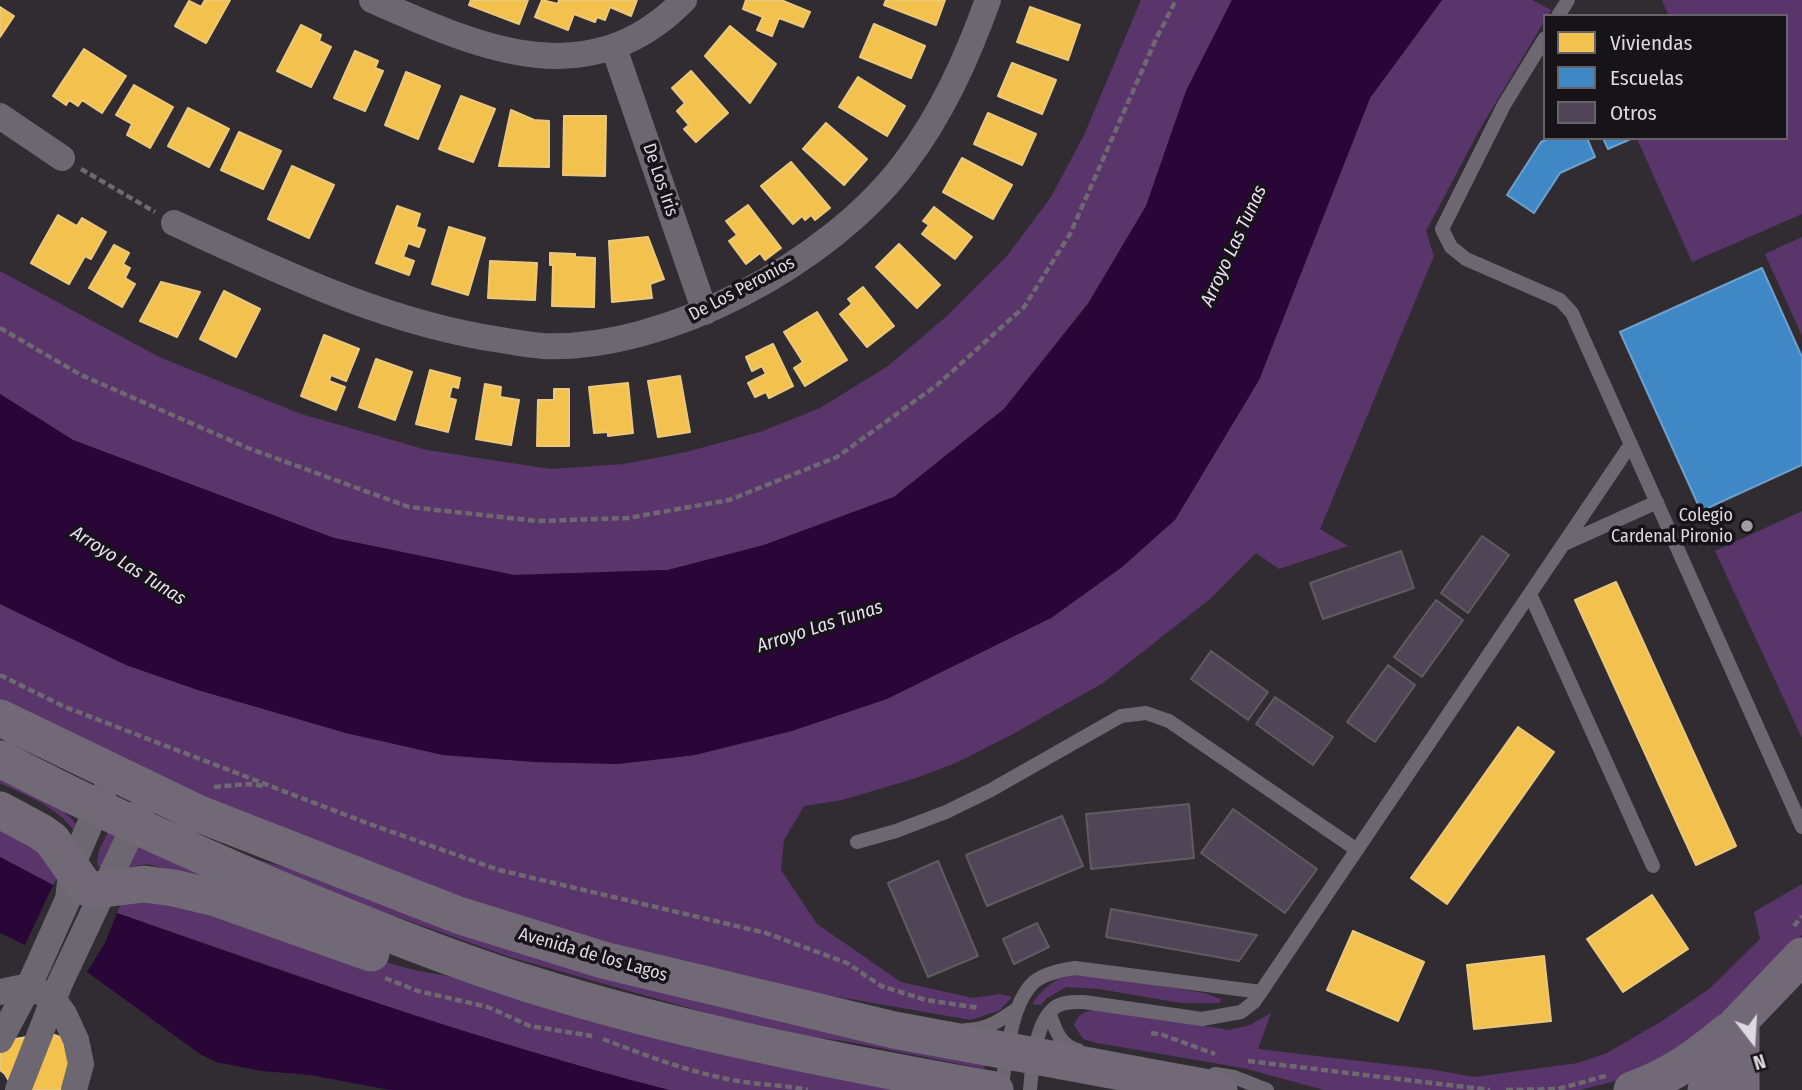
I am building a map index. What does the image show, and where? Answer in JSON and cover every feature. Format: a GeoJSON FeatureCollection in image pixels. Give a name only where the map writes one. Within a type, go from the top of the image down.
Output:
{"type":"FeatureCollection","features":[{"type":"Feature","properties":{"kind":"street"},"geometry":{"type":"LineString","coordinates":[[372,0],[494,47],[528,55],[591,54],[614,48],[646,32],[684,0]]}},
{"type":"Feature","properties":{"kind":"street","name":"De Los Peronios"},"geometry":{"type":"LineString","coordinates":[[174,223],[328,292],[436,328],[542,346],[593,344],[652,331],[705,312],[764,281],[807,255],[862,210],[903,165],[938,114],[968,55],[988,0]]}},
{"type":"Feature","properties":{"kind":"street","name":"De Los Iris"},"geometry":{"type":"LineString","coordinates":[[614,48],[705,312]]}},
{"type":"Feature","properties":{"kind":"street"},"geometry":{"type":"LineString","coordinates":[[0,116],[62,158]]}},
{"type":"Feature","properties":{"kind":"street","name":"Avenida de los Lagos"},"geometry":{"type":"LineString","coordinates":[[0,718],[197,813],[457,915],[603,960],[894,1030],[1024,1066],[1204,1071]]}},
{"type":"Feature","properties":{"kind":"street"},"geometry":{"type":"LineString","coordinates":[[0,759],[194,853],[355,922],[524,982],[661,1021],[861,1066],[995,1090]]}},
{"type":"Feature","properties":{"kind":"street"},"geometry":{"type":"LineString","coordinates":[[0,1040],[31,979],[112,773]]}},
{"type":"Feature","properties":{"kind":"street"},"geometry":{"type":"LineString","coordinates":[[18,1090],[56,991],[150,791]]}},
{"type":"Feature","properties":{"kind":"street"},"geometry":{"type":"LineString","coordinates":[[0,810],[52,840],[70,883]]}},
{"type":"Feature","properties":{"kind":"street"},"geometry":{"type":"LineString","coordinates":[[70,883],[95,890],[99,899]]}},
{"type":"Feature","properties":{"kind":"street"},"geometry":{"type":"LineString","coordinates":[[99,899],[144,884],[174,888],[216,898],[403,964],[524,982]]}},
{"type":"Feature","properties":{"kind":"street"},"geometry":{"type":"LineString","coordinates":[[1706,1090],[1739,1022],[1796,944]]}},
{"type":"Feature","properties":{"kind":"street"},"geometry":{"type":"LineString","coordinates":[[0,992],[31,979],[56,991],[76,1040],[81,1064],[74,1090]]}},
{"type":"Feature","properties":{"kind":"street"},"geometry":{"type":"LineString","coordinates":[[1626,1079],[1647,1085],[1693,1061],[1739,1022]]}},
{"type":"Feature","properties":{"kind":"street"},"geometry":{"type":"LineString","coordinates":[[1739,1022],[1741,1090]]}},
{"type":"Feature","properties":{"kind":"lane"},"geometry":{"type":"LineString","coordinates":[[1543,41],[1504,105],[1442,229],[1451,247],[1466,259],[1560,300],[1572,313],[1802,827]]}},
{"type":"Feature","properties":{"kind":"lane"},"geometry":{"type":"LineString","coordinates":[[1001,1090],[1024,1066],[1043,1022],[1055,1007],[1066,1003],[1084,1002],[1202,1019],[1241,1012],[1254,1002],[1631,444]]}},
{"type":"Feature","properties":{"kind":"lane"},"geometry":{"type":"LineString","coordinates":[[1563,545],[1657,502]]}},
{"type":"Feature","properties":{"kind":"lane"},"geometry":{"type":"LineString","coordinates":[[1530,594],[1653,866]]}},
{"type":"Feature","properties":{"kind":"lane"},"geometry":{"type":"LineString","coordinates":[[857,842],[946,812],[991,790],[1121,716],[1146,713],[1169,721],[1357,850]]}},
{"type":"Feature","properties":{"kind":"lane"},"geometry":{"type":"LineString","coordinates":[[1024,1066],[1018,1008],[1035,981],[1055,972],[1075,968],[1261,992]]}},
{"type":"Feature","properties":{"kind":"lane"},"geometry":{"type":"LineString","coordinates":[[729,991],[858,1010],[954,1030],[979,1030],[999,1022],[1018,1008]]}},
{"type":"Feature","properties":{"kind":"lane"},"geometry":{"type":"LineString","coordinates":[[1049,1014],[1059,1037],[1073,1049],[1234,1077],[1267,1090]]}},
{"type":"Feature","properties":{"kind":"path"},"geometry":{"type":"LineString","coordinates":[[0,328],[93,381],[248,449],[408,507],[538,521],[628,518],[729,500],[837,457],[937,385],[1024,307],[1070,234],[1156,39],[1176,0]]}},
{"type":"Feature","properties":{"kind":"path"},"geometry":{"type":"LineString","coordinates":[[62,158],[174,223]]}},
{"type":"Feature","properties":{"kind":"path"},"geometry":{"type":"LineString","coordinates":[[0,675],[65,707],[364,822],[499,870],[766,933],[846,963],[881,986],[926,1000],[975,1008],[1018,1008]]}},
{"type":"Feature","properties":{"kind":"path"},"geometry":{"type":"LineString","coordinates":[[1796,944],[1802,916]]}},
{"type":"Feature","properties":{"kind":"path"},"geometry":{"type":"LineString","coordinates":[[382,976],[418,990],[488,1007],[530,1026],[597,1037],[659,1061],[738,1081],[808,1090]]}},
{"type":"Feature","properties":{"kind":"path"},"geometry":{"type":"LineString","coordinates":[[1150,1033],[1204,1071]]}},
{"type":"Feature","properties":{"kind":"path"},"geometry":{"type":"LineString","coordinates":[[1247,1060],[1490,1090]]}},
{"type":"Feature","properties":{"kind":"path"},"geometry":{"type":"LineString","coordinates":[[1506,1090],[1558,1089],[1609,1075],[1626,1079]]}},
{"type":"Feature","properties":{"kind":"shaded area"},"geometry":{"type":"Polygon","coordinates":[[[1141,0],[1232,0],[1186,91],[1146,206],[1088,303],[1004,409],[894,497],[764,545],[668,570],[514,575],[334,538],[73,440],[0,394],[0,271],[159,357],[301,414],[427,450],[550,469],[624,464],[686,452],[760,432],[820,408],[888,366],[947,316],[1007,256],[1051,197],[1084,135],[1141,0]]]}},
{"type":"Feature","properties":{"kind":"shaded area"},"geometry":{"type":"Polygon","coordinates":[[[1442,0],[1532,0],[1551,10],[1549,14],[1543,14],[1543,23],[1480,129],[1426,231],[1434,256],[1320,529],[1348,546],[1279,569],[1256,553],[1210,599],[1103,683],[958,762],[913,779],[842,800],[804,806],[784,840],[781,870],[817,924],[901,982],[973,998],[1000,994],[1012,997],[1000,1010],[971,1020],[729,978],[480,906],[260,823],[0,707],[0,604],[126,665],[198,690],[346,733],[443,755],[536,762],[617,764],[695,755],[1051,618],[1122,567],[1175,519],[1259,380],[1370,98],[1442,0]]]}},
{"type":"Feature","properties":{"kind":"shaded area"},"geometry":{"type":"Polygon","coordinates":[[[1662,0],[1802,0],[1802,214],[1692,262],[1637,140],[1788,140],[1788,14],[1668,14],[1662,0]]]}},
{"type":"Feature","properties":{"kind":"shaded area"},"geometry":{"type":"Polygon","coordinates":[[[1802,237],[1802,336],[1765,254],[1802,237]]]}},
{"type":"Feature","properties":{"kind":"shaded area"},"geometry":{"type":"Polygon","coordinates":[[[1802,511],[1802,738],[1715,551],[1802,511]]]}},
{"type":"Feature","properties":{"kind":"shaded area"},"geometry":{"type":"Polygon","coordinates":[[[0,774],[58,805],[78,826],[75,832],[51,809],[0,783],[0,774]]]}},
{"type":"Feature","properties":{"kind":"shaded area"},"geometry":{"type":"Polygon","coordinates":[[[0,819],[35,836],[60,873],[53,885],[0,857],[0,819]]]}},
{"type":"Feature","properties":{"kind":"shaded area"},"geometry":{"type":"Polygon","coordinates":[[[109,830],[116,834],[104,866],[99,867],[99,850],[109,830]]]}},
{"type":"Feature","properties":{"kind":"shaded area"},"geometry":{"type":"Polygon","coordinates":[[[135,845],[249,888],[147,864],[129,867],[135,845]]]}},
{"type":"Feature","properties":{"kind":"shaded area"},"geometry":{"type":"Polygon","coordinates":[[[258,860],[986,1063],[984,1069],[845,1041],[777,1033],[510,957],[291,879],[258,860]]]}},
{"type":"Feature","properties":{"kind":"shaded area"},"geometry":{"type":"Polygon","coordinates":[[[1802,884],[1802,935],[1740,1000],[1690,1042],[1615,1081],[1580,1090],[1324,1090],[1243,1068],[1097,1043],[1083,1039],[1074,1025],[1084,1012],[1101,1009],[1229,1030],[1250,1025],[1271,1013],[1258,1049],[1474,1077],[1578,1063],[1607,1053],[1662,1021],[1709,989],[1760,939],[1754,912],[1802,884]]]}},
{"type":"Feature","properties":{"kind":"shaded area"},"geometry":{"type":"Polygon","coordinates":[[[126,892],[418,971],[514,987],[917,1090],[669,1090],[605,1074],[423,1019],[117,913],[126,892]]]}},
{"type":"Feature","properties":{"kind":"shaded area"},"geometry":{"type":"Polygon","coordinates":[[[1080,973],[1204,993],[1221,999],[1220,1003],[1181,1003],[1099,989],[1066,987],[1047,998],[1041,1005],[1032,1004],[1052,983],[1080,973]]]}},
{"type":"Feature","properties":{"kind":"water","name":"Arroyo Las Tunas"},"geometry":{"type":"Polygon","coordinates":[[[1232,0],[1442,0],[1370,98],[1259,380],[1175,520],[1122,567],[1051,618],[887,699],[792,731],[695,755],[617,764],[536,762],[443,755],[346,733],[198,690],[126,665],[0,604],[0,394],[73,440],[334,538],[514,575],[668,570],[764,545],[894,497],[1004,409],[1088,304],[1146,206],[1186,91],[1232,0]]]}},
{"type":"Feature","properties":{"kind":"water"},"geometry":{"type":"Polygon","coordinates":[[[0,857],[53,885],[25,945],[0,933],[0,857]]]}},
{"type":"Feature","properties":{"kind":"water"},"geometry":{"type":"Polygon","coordinates":[[[117,913],[460,1030],[669,1090],[390,1090],[216,1062],[200,1054],[87,972],[105,943],[117,913]]]}},
{"type":"Feature","properties":{"kind":"building: Viviendas"},"geometry":{"type":"Polygon","coordinates":[[[205,0],[230,0],[206,43],[175,26],[189,1],[201,7],[205,0]]]}},
{"type":"Feature","properties":{"kind":"building: Viviendas"},"geometry":{"type":"Polygon","coordinates":[[[471,0],[528,0],[519,24],[469,5],[471,0]]]}},
{"type":"Feature","properties":{"kind":"building: Viviendas"},"geometry":{"type":"Polygon","coordinates":[[[542,0],[558,4],[559,0],[637,0],[631,16],[610,7],[605,20],[597,17],[595,22],[574,14],[568,30],[535,17],[542,0]]]}},
{"type":"Feature","properties":{"kind":"building: Viviendas"},"geometry":{"type":"Polygon","coordinates":[[[746,0],[781,0],[810,12],[803,27],[779,18],[772,36],[757,30],[763,17],[743,9],[746,0]]]}},
{"type":"Feature","properties":{"kind":"building: Viviendas"},"geometry":{"type":"Polygon","coordinates":[[[886,0],[945,0],[936,25],[884,5],[886,0]]]}},
{"type":"Feature","properties":{"kind":"building: Viviendas"},"geometry":{"type":"Polygon","coordinates":[[[0,7],[14,16],[0,37],[0,7]]]}},
{"type":"Feature","properties":{"kind":"building: Viviendas"},"geometry":{"type":"Polygon","coordinates":[[[1030,7],[1080,25],[1068,60],[1017,42],[1030,7]]]}},
{"type":"Feature","properties":{"kind":"building: Viviendas"},"geometry":{"type":"Polygon","coordinates":[[[874,24],[925,46],[911,78],[860,57],[874,24]]]}},
{"type":"Feature","properties":{"kind":"building: Viviendas"},"geometry":{"type":"Polygon","coordinates":[[[301,25],[321,35],[319,41],[331,47],[311,87],[277,71],[301,25]]]}},
{"type":"Feature","properties":{"kind":"building: Viviendas"},"geometry":{"type":"Polygon","coordinates":[[[730,26],[776,64],[750,103],[705,56],[730,26]]]}},
{"type":"Feature","properties":{"kind":"building: Viviendas"},"geometry":{"type":"Polygon","coordinates":[[[84,49],[126,76],[102,113],[82,100],[78,106],[69,100],[66,105],[53,96],[84,49]]]}},
{"type":"Feature","properties":{"kind":"building: Viviendas"},"geometry":{"type":"Polygon","coordinates":[[[355,51],[378,61],[375,68],[383,71],[365,111],[334,98],[355,51]]]}},
{"type":"Feature","properties":{"kind":"building: Viviendas"},"geometry":{"type":"Polygon","coordinates":[[[1012,63],[1056,80],[1042,114],[998,96],[1012,63]]]}},
{"type":"Feature","properties":{"kind":"building: Viviendas"},"geometry":{"type":"Polygon","coordinates":[[[691,71],[728,113],[696,142],[684,129],[689,125],[677,111],[685,103],[672,88],[691,71]]]}},
{"type":"Feature","properties":{"kind":"building: Viviendas"},"geometry":{"type":"Polygon","coordinates":[[[406,72],[440,86],[418,139],[385,125],[406,72]]]}},
{"type":"Feature","properties":{"kind":"building: Viviendas"},"geometry":{"type":"Polygon","coordinates":[[[858,77],[905,106],[887,136],[839,107],[858,77]]]}},
{"type":"Feature","properties":{"kind":"building: Viviendas"},"geometry":{"type":"Polygon","coordinates":[[[134,85],[173,107],[150,148],[127,135],[132,124],[116,115],[134,85]]]}},
{"type":"Feature","properties":{"kind":"building: Viviendas"},"geometry":{"type":"Polygon","coordinates":[[[461,96],[495,109],[473,162],[439,149],[461,96]]]}},
{"type":"Feature","properties":{"kind":"building: Viviendas"},"geometry":{"type":"Polygon","coordinates":[[[188,108],[229,129],[209,167],[168,146],[188,108]]]}},
{"type":"Feature","properties":{"kind":"building: Viviendas"},"geometry":{"type":"Polygon","coordinates":[[[511,110],[534,120],[549,121],[549,167],[499,166],[511,110]]]}},
{"type":"Feature","properties":{"kind":"building: Viviendas"},"geometry":{"type":"Polygon","coordinates":[[[988,113],[1036,134],[1022,165],[974,144],[988,113]]]}},
{"type":"Feature","properties":{"kind":"building: Viviendas"},"geometry":{"type":"Polygon","coordinates":[[[564,116],[606,116],[605,176],[563,175],[564,116]]]}},
{"type":"Feature","properties":{"kind":"building: Viviendas"},"geometry":{"type":"Polygon","coordinates":[[[826,123],[867,159],[844,185],[803,149],[826,123]]]}},
{"type":"Feature","properties":{"kind":"building: Viviendas"},"geometry":{"type":"Polygon","coordinates":[[[239,132],[281,151],[263,189],[221,170],[239,132]]]}},
{"type":"Feature","properties":{"kind":"building: Viviendas"},"geometry":{"type":"Polygon","coordinates":[[[962,158],[1012,185],[993,219],[943,192],[962,158]]]}},
{"type":"Feature","properties":{"kind":"building: Viviendas"},"geometry":{"type":"Polygon","coordinates":[[[791,162],[830,208],[815,220],[811,215],[805,220],[802,216],[793,224],[761,186],[791,162]]]}},
{"type":"Feature","properties":{"kind":"building: Viviendas"},"geometry":{"type":"Polygon","coordinates":[[[292,166],[334,185],[309,238],[268,219],[292,166]]]}},
{"type":"Feature","properties":{"kind":"building: Viviendas"},"geometry":{"type":"Polygon","coordinates":[[[748,205],[781,248],[765,260],[760,253],[746,264],[729,241],[737,235],[726,221],[748,205]]]}},
{"type":"Feature","properties":{"kind":"building: Viviendas"},"geometry":{"type":"Polygon","coordinates":[[[397,206],[420,214],[416,227],[425,230],[419,247],[408,243],[403,257],[414,261],[409,275],[376,263],[397,206]]]}},
{"type":"Feature","properties":{"kind":"building: Viviendas"},"geometry":{"type":"Polygon","coordinates":[[[934,207],[972,237],[955,259],[922,234],[929,225],[923,221],[934,207]]]}},
{"type":"Feature","properties":{"kind":"building: Viviendas"},"geometry":{"type":"Polygon","coordinates":[[[58,215],[77,226],[82,218],[106,232],[91,259],[85,256],[69,284],[31,263],[58,215]]]}},
{"type":"Feature","properties":{"kind":"building: Viviendas"},"geometry":{"type":"Polygon","coordinates":[[[449,227],[485,238],[468,295],[432,284],[449,227]]]}},
{"type":"Feature","properties":{"kind":"building: Viviendas"},"geometry":{"type":"Polygon","coordinates":[[[648,237],[664,279],[650,284],[652,298],[612,302],[609,241],[648,237]]]}},
{"type":"Feature","properties":{"kind":"building: Viviendas"},"geometry":{"type":"Polygon","coordinates":[[[899,244],[940,285],[917,308],[876,267],[899,244]]]}},
{"type":"Feature","properties":{"kind":"building: Viviendas"},"geometry":{"type":"Polygon","coordinates":[[[114,245],[129,253],[123,264],[130,268],[125,278],[135,284],[122,307],[89,288],[114,245]]]}},
{"type":"Feature","properties":{"kind":"building: Viviendas"},"geometry":{"type":"Polygon","coordinates":[[[550,253],[595,258],[594,307],[552,306],[553,265],[550,265],[550,253]]]}},
{"type":"Feature","properties":{"kind":"building: Viviendas"},"geometry":{"type":"Polygon","coordinates":[[[490,261],[537,263],[535,300],[488,298],[490,261]]]}},
{"type":"Feature","properties":{"kind":"building: Viviendas"},"geometry":{"type":"Polygon","coordinates":[[[161,282],[200,292],[177,337],[140,321],[161,282]]]}},
{"type":"Feature","properties":{"kind":"building: Viviendas"},"geometry":{"type":"Polygon","coordinates":[[[863,287],[894,326],[867,347],[840,314],[852,304],[848,299],[863,287]]]}},
{"type":"Feature","properties":{"kind":"building: Viviendas"},"geometry":{"type":"Polygon","coordinates":[[[224,291],[260,309],[236,357],[200,339],[224,291]]]}},
{"type":"Feature","properties":{"kind":"building: Viviendas"},"geometry":{"type":"Polygon","coordinates":[[[817,312],[847,360],[805,386],[794,368],[803,362],[784,332],[817,312]]]}},
{"type":"Feature","properties":{"kind":"building: Viviendas"},"geometry":{"type":"Polygon","coordinates":[[[324,335],[359,349],[346,381],[331,375],[329,381],[345,387],[336,410],[301,396],[324,335]]]}},
{"type":"Feature","properties":{"kind":"building: Viviendas"},"geometry":{"type":"Polygon","coordinates":[[[773,344],[793,386],[769,398],[766,392],[755,397],[748,383],[766,374],[762,366],[752,371],[746,357],[773,344]]]}},
{"type":"Feature","properties":{"kind":"building: Viviendas"},"geometry":{"type":"Polygon","coordinates":[[[376,359],[412,372],[395,420],[359,407],[376,359]]]}},
{"type":"Feature","properties":{"kind":"building: Viviendas"},"geometry":{"type":"Polygon","coordinates":[[[430,370],[460,378],[458,388],[452,386],[449,398],[456,400],[448,432],[416,424],[430,370]]]}},
{"type":"Feature","properties":{"kind":"building: Viviendas"},"geometry":{"type":"Polygon","coordinates":[[[680,376],[690,432],[658,437],[648,381],[680,376]]]}},
{"type":"Feature","properties":{"kind":"building: Viviendas"},"geometry":{"type":"Polygon","coordinates":[[[628,383],[633,433],[608,436],[608,432],[594,433],[589,387],[628,383]]]}},
{"type":"Feature","properties":{"kind":"building: Viviendas"},"geometry":{"type":"Polygon","coordinates":[[[485,384],[501,387],[500,397],[519,400],[511,445],[476,439],[485,384]]]}},
{"type":"Feature","properties":{"kind":"building: Viviendas"},"geometry":{"type":"Polygon","coordinates":[[[554,389],[569,389],[569,446],[537,446],[538,400],[554,400],[554,389]]]}},
{"type":"Feature","properties":{"kind":"building: Viviendas"},"geometry":{"type":"Polygon","coordinates":[[[1616,582],[1736,846],[1696,865],[1575,600],[1616,582]]]}},
{"type":"Feature","properties":{"kind":"building: Viviendas"},"geometry":{"type":"Polygon","coordinates":[[[1518,727],[1554,752],[1447,904],[1411,878],[1518,727]]]}},
{"type":"Feature","properties":{"kind":"building: Viviendas"},"geometry":{"type":"Polygon","coordinates":[[[1652,895],[1688,949],[1623,992],[1587,939],[1652,895]]]}},
{"type":"Feature","properties":{"kind":"building: Viviendas"},"geometry":{"type":"Polygon","coordinates":[[[1353,931],[1424,962],[1398,1021],[1327,990],[1353,931]]]}},
{"type":"Feature","properties":{"kind":"building: Viviendas"},"geometry":{"type":"Polygon","coordinates":[[[1544,956],[1551,1021],[1474,1029],[1467,965],[1544,956]]]}},
{"type":"Feature","properties":{"kind":"building: Viviendas"},"geometry":{"type":"Polygon","coordinates":[[[0,1033],[10,1040],[49,1033],[60,1037],[68,1045],[69,1090],[14,1090],[0,1070],[0,1033]]]}},
{"type":"Feature","properties":{"kind":"building: Escuelas"},"geometry":{"type":"Polygon","coordinates":[[[1588,140],[1595,157],[1560,173],[1534,213],[1507,195],[1541,142],[1588,140]]]}},
{"type":"Feature","properties":{"kind":"building: Escuelas"},"geometry":{"type":"Polygon","coordinates":[[[1604,140],[1628,140],[1608,149],[1604,140]]]}},
{"type":"Feature","properties":{"kind":"building: Escuelas"},"geometry":{"type":"Polygon","coordinates":[[[1762,268],[1802,357],[1802,465],[1701,511],[1620,332],[1762,268]]]}},
{"type":"Feature","properties":{"kind":"building: Otros"},"geometry":{"type":"Polygon","coordinates":[[[1482,536],[1509,555],[1468,613],[1441,593],[1482,536]]]}},
{"type":"Feature","properties":{"kind":"building: Otros"},"geometry":{"type":"Polygon","coordinates":[[[1401,551],[1414,588],[1323,619],[1310,583],[1401,551]]]}},
{"type":"Feature","properties":{"kind":"building: Otros"},"geometry":{"type":"Polygon","coordinates":[[[1436,600],[1463,620],[1422,677],[1394,657],[1436,600]]]}},
{"type":"Feature","properties":{"kind":"building: Otros"},"geometry":{"type":"Polygon","coordinates":[[[1211,651],[1268,692],[1248,720],[1191,679],[1211,651]]]}},
{"type":"Feature","properties":{"kind":"building: Otros"},"geometry":{"type":"Polygon","coordinates":[[[1388,665],[1415,685],[1375,742],[1347,722],[1388,665]]]}},
{"type":"Feature","properties":{"kind":"building: Otros"},"geometry":{"type":"Polygon","coordinates":[[[1275,697],[1333,737],[1313,765],[1256,724],[1275,697]]]}},
{"type":"Feature","properties":{"kind":"building: Otros"},"geometry":{"type":"Polygon","coordinates":[[[1189,804],[1194,858],[1091,869],[1086,814],[1189,804]]]}},
{"type":"Feature","properties":{"kind":"building: Otros"},"geometry":{"type":"Polygon","coordinates":[[[1233,809],[1317,869],[1285,913],[1201,853],[1233,809]]]}},
{"type":"Feature","properties":{"kind":"building: Otros"},"geometry":{"type":"Polygon","coordinates":[[[1062,816],[1083,866],[987,906],[966,855],[1062,816]]]}},
{"type":"Feature","properties":{"kind":"building: Otros"},"geometry":{"type":"Polygon","coordinates":[[[938,861],[978,956],[928,977],[888,883],[938,861]]]}},
{"type":"Feature","properties":{"kind":"building: Otros"},"geometry":{"type":"Polygon","coordinates":[[[1111,909],[1257,935],[1239,961],[1106,937],[1111,909]]]}},
{"type":"Feature","properties":{"kind":"building: Otros"},"geometry":{"type":"Polygon","coordinates":[[[1037,923],[1049,947],[1014,964],[1003,939],[1037,923]]]}},
{"type":"Feature","properties":{"kind":"place","name":"Colegio Cardenal Pironio"},"geometry":{"type":"Point","coordinates":[1747,526]}}]}
